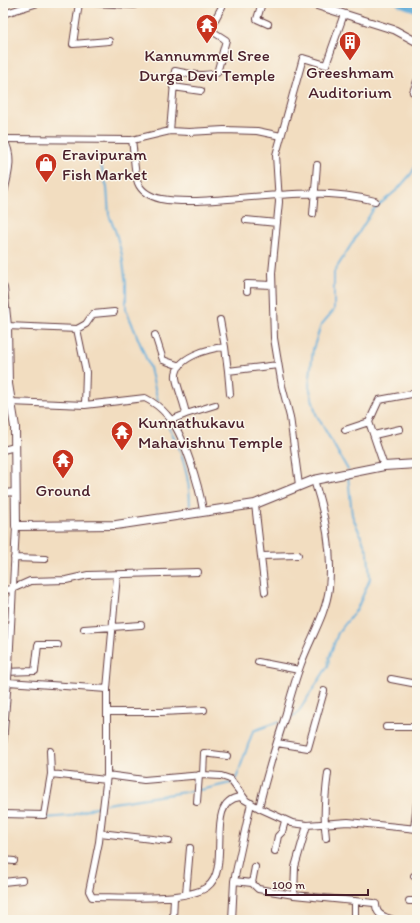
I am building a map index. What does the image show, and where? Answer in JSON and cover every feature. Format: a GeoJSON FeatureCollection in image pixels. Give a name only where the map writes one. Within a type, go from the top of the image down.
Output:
{"type":"FeatureCollection","features":[{"type":"Feature","properties":{"kind":"main road"},"geometry":{"type":"LineString","coordinates":[[3,140],[7,147],[9,158],[3,192]]}},
{"type":"Feature","properties":{"kind":"main road"},"geometry":{"type":"LineString","coordinates":[[3,288],[7,326],[5,360],[10,402],[15,427],[16,526],[116,525],[204,510],[255,504],[314,480],[384,466],[417,464]]}},
{"type":"Feature","properties":{"kind":"street"},"geometry":{"type":"LineString","coordinates":[[3,14],[38,3]]}},
{"type":"Feature","properties":{"kind":"street"},"geometry":{"type":"LineString","coordinates":[[79,3],[73,44],[109,41]]}},
{"type":"Feature","properties":{"kind":"street"},"geometry":{"type":"LineString","coordinates":[[94,3],[134,5]]}},
{"type":"Feature","properties":{"kind":"street"},"geometry":{"type":"LineString","coordinates":[[170,131],[175,71],[195,75],[210,76],[217,74],[226,40],[212,31],[212,25],[224,3]]}},
{"type":"Feature","properties":{"kind":"street"},"geometry":{"type":"LineString","coordinates":[[262,3],[257,19],[268,24]]}},
{"type":"Feature","properties":{"kind":"street"},"geometry":{"type":"LineString","coordinates":[[309,3],[395,30],[417,42]]}},
{"type":"Feature","properties":{"kind":"street"},"geometry":{"type":"LineString","coordinates":[[299,485],[290,417],[278,365],[274,338],[272,285],[279,196],[276,155],[303,58],[326,65],[344,14]]}},
{"type":"Feature","properties":{"kind":"street"},"geometry":{"type":"LineString","coordinates":[[412,92],[417,81]]}},
{"type":"Feature","properties":{"kind":"street"},"geometry":{"type":"LineString","coordinates":[[173,87],[201,91]]}},
{"type":"Feature","properties":{"kind":"street"},"geometry":{"type":"LineString","coordinates":[[3,140],[132,140],[170,131],[189,132],[224,130],[257,131],[281,136]]}},
{"type":"Feature","properties":{"kind":"street"},"geometry":{"type":"LineString","coordinates":[[132,140],[138,184],[144,192],[154,196],[179,201],[314,194],[354,196],[375,201]]}},
{"type":"Feature","properties":{"kind":"street"},"geometry":{"type":"LineString","coordinates":[[313,214],[317,165]]}},
{"type":"Feature","properties":{"kind":"street"},"geometry":{"type":"LineString","coordinates":[[246,220],[277,223]]}},
{"type":"Feature","properties":{"kind":"street"},"geometry":{"type":"LineString","coordinates":[[247,290],[247,284],[272,285]]}},
{"type":"Feature","properties":{"kind":"street"},"geometry":{"type":"LineString","coordinates":[[7,326],[77,329],[86,324],[93,314],[114,312]]}},
{"type":"Feature","properties":{"kind":"street"},"geometry":{"type":"LineString","coordinates":[[220,320],[225,347],[230,394]]}},
{"type":"Feature","properties":{"kind":"street"},"geometry":{"type":"LineString","coordinates":[[77,329],[86,372],[85,405]]}},
{"type":"Feature","properties":{"kind":"street"},"geometry":{"type":"LineString","coordinates":[[155,335],[163,360],[180,366]]}},
{"type":"Feature","properties":{"kind":"street"},"geometry":{"type":"LineString","coordinates":[[186,414],[176,377],[180,366],[199,353],[225,347]]}},
{"type":"Feature","properties":{"kind":"street"},"geometry":{"type":"LineString","coordinates":[[228,371],[278,365]]}},
{"type":"Feature","properties":{"kind":"street"},"geometry":{"type":"LineString","coordinates":[[384,466],[369,422],[379,400],[417,393]]}},
{"type":"Feature","properties":{"kind":"street"},"geometry":{"type":"LineString","coordinates":[[10,402],[85,405],[145,398],[163,411],[171,420],[185,449],[194,473],[204,510]]}},
{"type":"Feature","properties":{"kind":"street"},"geometry":{"type":"LineString","coordinates":[[171,420],[216,405]]}},
{"type":"Feature","properties":{"kind":"street"},"geometry":{"type":"LineString","coordinates":[[345,430],[369,422]]}},
{"type":"Feature","properties":{"kind":"street"},"geometry":{"type":"LineString","coordinates":[[374,435],[400,429]]}},
{"type":"Feature","properties":{"kind":"street"},"geometry":{"type":"LineString","coordinates":[[3,450],[15,447]]}},
{"type":"Feature","properties":{"kind":"street"},"geometry":{"type":"LineString","coordinates":[[259,808],[264,784],[299,670],[326,602],[329,588],[330,561],[327,529],[314,480]]}},
{"type":"Feature","properties":{"kind":"street"},"geometry":{"type":"LineString","coordinates":[[3,492],[15,492]]}},
{"type":"Feature","properties":{"kind":"street"},"geometry":{"type":"LineString","coordinates":[[255,504],[265,592]]}},
{"type":"Feature","properties":{"kind":"street"},"geometry":{"type":"LineString","coordinates":[[3,744],[9,666],[16,526]]}},
{"type":"Feature","properties":{"kind":"street"},"geometry":{"type":"LineString","coordinates":[[261,556],[298,555]]}},
{"type":"Feature","properties":{"kind":"street"},"geometry":{"type":"LineString","coordinates":[[14,558],[45,559]]}},
{"type":"Feature","properties":{"kind":"street"},"geometry":{"type":"LineString","coordinates":[[3,590],[12,589],[30,581],[66,580],[88,575],[198,572]]}},
{"type":"Feature","properties":{"kind":"street"},"geometry":{"type":"LineString","coordinates":[[117,575],[114,626],[107,689],[108,712],[106,778],[100,833],[89,892],[92,897],[174,897],[207,888],[216,879],[219,866],[219,825],[225,804],[236,797],[248,801],[284,821],[307,825],[348,822],[416,829],[417,802]]}},
{"type":"Feature","properties":{"kind":"street"},"geometry":{"type":"LineString","coordinates":[[84,629],[114,626],[141,626]]}},
{"type":"Feature","properties":{"kind":"street"},"geometry":{"type":"LineString","coordinates":[[3,672],[35,672],[38,645],[58,645]]}},
{"type":"Feature","properties":{"kind":"street"},"geometry":{"type":"LineString","coordinates":[[258,662],[299,670]]}},
{"type":"Feature","properties":{"kind":"street"},"geometry":{"type":"LineString","coordinates":[[391,678],[417,684]]}},
{"type":"Feature","properties":{"kind":"street"},"geometry":{"type":"LineString","coordinates":[[8,680],[107,689]]}},
{"type":"Feature","properties":{"kind":"street"},"geometry":{"type":"LineString","coordinates":[[277,742],[308,748],[324,691]]}},
{"type":"Feature","properties":{"kind":"street"},"geometry":{"type":"LineString","coordinates":[[108,712],[204,710]]}},
{"type":"Feature","properties":{"kind":"street"},"geometry":{"type":"LineString","coordinates":[[386,727],[417,727]]}},
{"type":"Feature","properties":{"kind":"street"},"geometry":{"type":"LineString","coordinates":[[3,814],[44,814],[51,774],[50,751]]}},
{"type":"Feature","properties":{"kind":"street"},"geometry":{"type":"LineString","coordinates":[[197,802],[204,753],[227,756]]}},
{"type":"Feature","properties":{"kind":"street"},"geometry":{"type":"LineString","coordinates":[[326,838],[324,823],[325,794],[328,773]]}},
{"type":"Feature","properties":{"kind":"street"},"geometry":{"type":"LineString","coordinates":[[51,774],[144,780],[201,775],[221,776],[230,779],[248,801],[234,881],[232,920]]}},
{"type":"Feature","properties":{"kind":"street"},"geometry":{"type":"LineString","coordinates":[[275,851],[278,836],[282,832],[284,821]]}},
{"type":"Feature","properties":{"kind":"street"},"geometry":{"type":"LineString","coordinates":[[294,895],[295,867],[307,825]]}},
{"type":"Feature","properties":{"kind":"street"},"geometry":{"type":"LineString","coordinates":[[100,833],[169,841]]}},
{"type":"Feature","properties":{"kind":"street"},"geometry":{"type":"LineString","coordinates":[[186,894],[190,848]]}},
{"type":"Feature","properties":{"kind":"street"},"geometry":{"type":"LineString","coordinates":[[3,860],[14,861]]}},
{"type":"Feature","properties":{"kind":"street"},"geometry":{"type":"LineString","coordinates":[[252,883],[255,867]]}},
{"type":"Feature","properties":{"kind":"street"},"geometry":{"type":"LineString","coordinates":[[3,882],[22,880]]}},
{"type":"Feature","properties":{"kind":"street"},"geometry":{"type":"LineString","coordinates":[[234,881],[252,883],[258,889],[294,895],[374,903],[376,904],[376,911],[380,915],[392,920]]}},
{"type":"Feature","properties":{"kind":"street"},"geometry":{"type":"LineString","coordinates":[[173,920],[174,897]]}},
{"type":"Feature","properties":{"kind":"street"},"geometry":{"type":"LineString","coordinates":[[355,901],[355,920]]}},
{"type":"Feature","properties":{"kind":"street"},"geometry":{"type":"LineString","coordinates":[[409,901],[417,901]]}},
{"type":"Feature","properties":{"kind":"waterway"},"geometry":{"type":"LineString","coordinates":[[400,3],[417,9]]}},
{"type":"Feature","properties":{"kind":"waterway"},"geometry":{"type":"LineString","coordinates":[[348,470],[316,414],[309,386],[313,349],[321,325],[334,310],[334,272],[373,210],[398,189],[411,174],[417,164]]}},
{"type":"Feature","properties":{"kind":"waterway"},"geometry":{"type":"LineString","coordinates":[[101,165],[107,188],[109,215],[122,255],[126,284],[126,309],[150,368],[158,401]]}},
{"type":"Feature","properties":{"kind":"waterway"},"geometry":{"type":"LineString","coordinates":[[165,420],[176,440],[184,462],[190,495],[190,507]]}},
{"type":"Feature","properties":{"kind":"waterway"},"geometry":{"type":"LineString","coordinates":[[290,717],[297,714],[328,666],[329,658],[338,633],[357,609],[370,579],[368,553],[352,515],[348,476]]}},
{"type":"Feature","properties":{"kind":"waterway"},"geometry":{"type":"LineString","coordinates":[[106,804],[205,789],[235,782],[253,731],[278,722]]}},
{"type":"Feature","properties":{"kind":"waterway"},"geometry":{"type":"LineString","coordinates":[[44,818],[70,816],[101,805]]}},
{"type":"Feature","properties":{"kind":"place","name":"Kannummel Sree Durga Devi Temple"},"geometry":{"type":"Point","coordinates":[207,44]}},
{"type":"Feature","properties":{"kind":"place","name":"Greeshmam Auditorium"},"geometry":{"type":"Point","coordinates":[350,62]}},
{"type":"Feature","properties":{"kind":"place","name":"Eravipuram Fish Market"},"geometry":{"type":"Point","coordinates":[46,184]}},
{"type":"Feature","properties":{"kind":"place","name":"Kunnathukavu Mahavishnu Temple"},"geometry":{"type":"Point","coordinates":[122,452]}},
{"type":"Feature","properties":{"kind":"place","name":"Ground"},"geometry":{"type":"Point","coordinates":[63,480]}}]}
